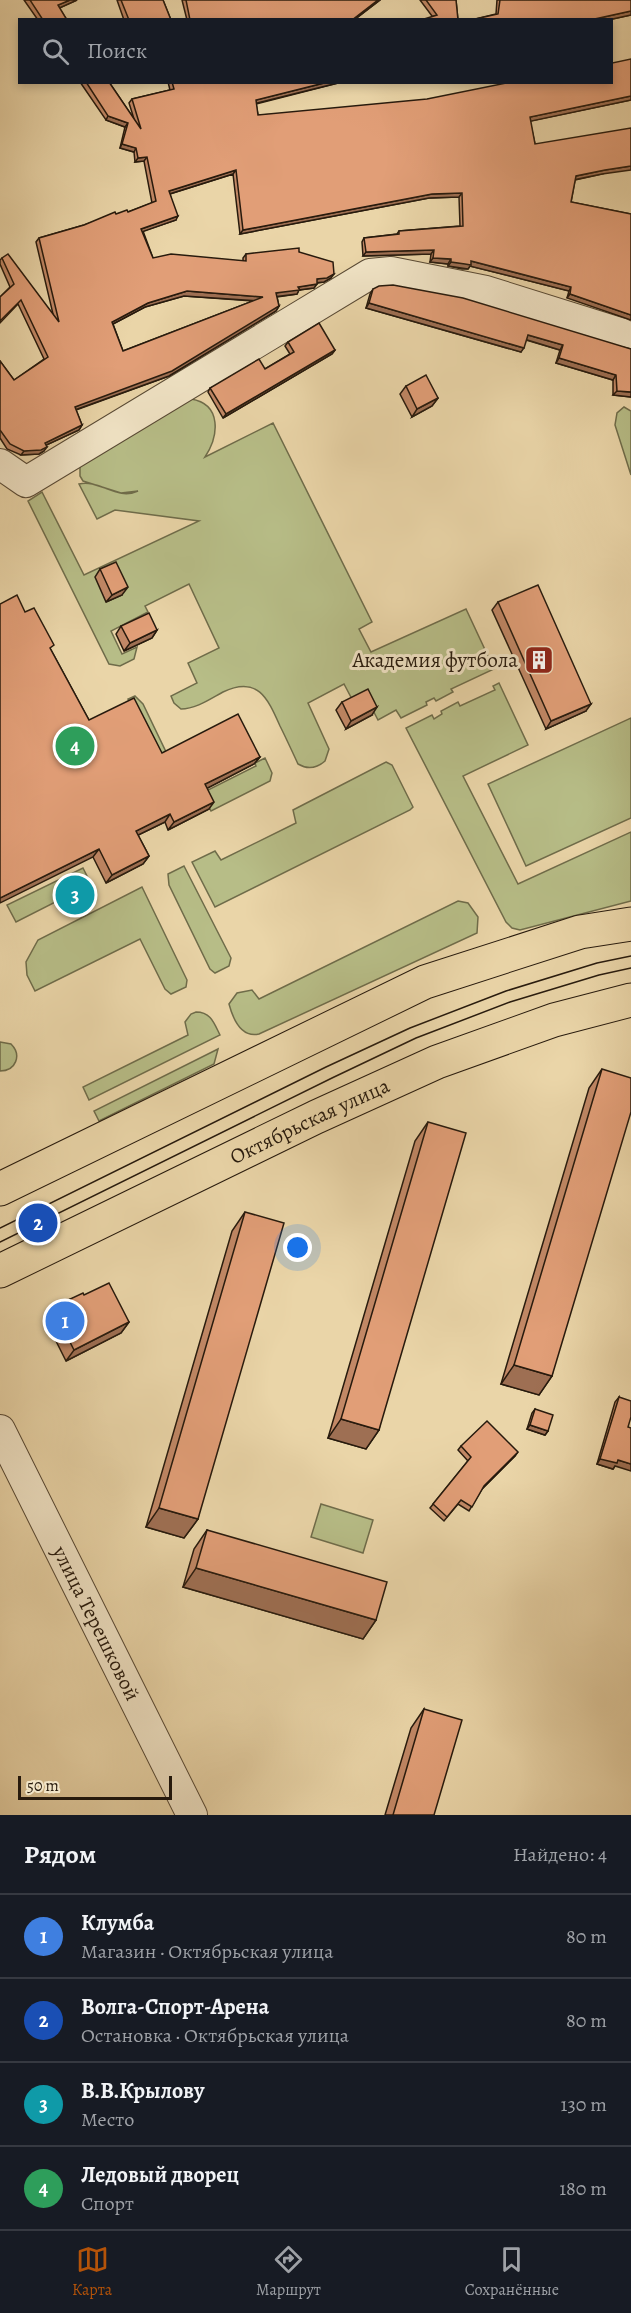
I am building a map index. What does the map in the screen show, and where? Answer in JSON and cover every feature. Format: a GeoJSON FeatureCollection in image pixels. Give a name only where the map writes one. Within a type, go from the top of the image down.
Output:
{"type":"FeatureCollection","features":[{"type":"Feature","properties":{"kind":"main road"},"geometry":{"type":"LineString","coordinates":[[0,1189],[425,982],[580,932],[631,924]]}},
{"type":"Feature","properties":{"kind":"main road","name":"Октябрьская улица"},"geometry":{"type":"LineString","coordinates":[[0,1271],[305,1122],[437,1062],[554,1020],[631,1000]]}},
{"type":"Feature","properties":{"kind":"street"},"geometry":{"type":"LineString","coordinates":[[0,464],[26,482],[370,274],[391,272],[486,291],[631,338]]}},
{"type":"Feature","properties":{"kind":"street","name":"улица Терешковой"},"geometry":{"type":"LineString","coordinates":[[0,1430],[192,1815]]}},
{"type":"Feature","properties":{"kind":"green space"},"geometry":{"type":"Polygon","coordinates":[[[191,399],[208,407],[215,422],[213,440],[205,457],[273,423],[372,622],[359,629],[371,652],[466,609],[494,669],[451,689],[453,692],[436,701],[434,698],[426,702],[427,705],[401,718],[396,710],[378,720],[365,695],[353,701],[344,684],[308,703],[329,749],[325,761],[316,767],[302,766],[298,764],[266,699],[253,688],[235,687],[187,709],[181,709],[174,703],[171,696],[197,683],[188,663],[219,648],[189,584],[145,606],[148,612],[111,631],[122,654],[137,647],[134,659],[120,666],[109,664],[28,501],[42,492],[84,575],[199,521],[115,510],[97,519],[79,484],[92,484],[83,481],[80,476],[80,464],[191,399]]]}},
{"type":"Feature","properties":{"kind":"green space"},"geometry":{"type":"Polygon","coordinates":[[[624,407],[631,411],[631,475],[615,425],[617,413],[624,407]]]}},
{"type":"Feature","properties":{"kind":"green space"},"geometry":{"type":"Polygon","coordinates":[[[499,683],[528,745],[463,776],[518,884],[631,832],[631,901],[520,930],[512,928],[506,922],[406,728],[432,715],[434,719],[442,714],[441,711],[458,702],[460,706],[495,690],[493,686],[499,683]]]}},
{"type":"Feature","properties":{"kind":"green space"},"geometry":{"type":"Polygon","coordinates":[[[135,696],[143,704],[167,754],[158,758],[128,699],[135,696]]]}},
{"type":"Feature","properties":{"kind":"green space"},"geometry":{"type":"Polygon","coordinates":[[[631,718],[631,818],[526,866],[488,784],[631,718]]]}},
{"type":"Feature","properties":{"kind":"green space"},"geometry":{"type":"Polygon","coordinates":[[[265,758],[272,773],[270,781],[211,811],[202,793],[256,766],[255,763],[265,758]]]}},
{"type":"Feature","properties":{"kind":"green space"},"geometry":{"type":"Polygon","coordinates":[[[386,762],[392,765],[413,807],[410,810],[215,907],[192,862],[215,851],[221,860],[296,823],[293,810],[386,762]]]}},
{"type":"Feature","properties":{"kind":"green space"},"geometry":{"type":"Polygon","coordinates":[[[184,866],[231,958],[229,966],[215,973],[210,969],[169,885],[168,874],[184,866]]]}},
{"type":"Feature","properties":{"kind":"green space"},"geometry":{"type":"Polygon","coordinates":[[[83,868],[91,884],[16,922],[7,905],[83,868]]]}},
{"type":"Feature","properties":{"kind":"green space"},"geometry":{"type":"Polygon","coordinates":[[[142,887],[187,980],[186,987],[171,994],[165,989],[140,939],[35,991],[27,975],[26,962],[38,940],[142,887]]]}},
{"type":"Feature","properties":{"kind":"green space"},"geometry":{"type":"Polygon","coordinates":[[[458,901],[468,903],[478,917],[477,933],[259,1034],[247,1033],[233,1016],[229,1004],[237,993],[252,990],[259,999],[458,901]]]}},
{"type":"Feature","properties":{"kind":"green space"},"geometry":{"type":"Polygon","coordinates":[[[196,1012],[209,1016],[220,1035],[89,1100],[83,1087],[188,1035],[185,1022],[191,1014],[196,1012]]]}},
{"type":"Feature","properties":{"kind":"green space"},"geometry":{"type":"Polygon","coordinates":[[[0,1042],[11,1044],[17,1057],[16,1062],[10,1068],[0,1071],[0,1042]]]}},
{"type":"Feature","properties":{"kind":"green space"},"geometry":{"type":"Polygon","coordinates":[[[218,1049],[214,1064],[99,1121],[94,1111],[218,1049]]]}},
{"type":"Feature","properties":{"kind":"green space"},"geometry":{"type":"Polygon","coordinates":[[[321,1504],[373,1520],[363,1553],[311,1537],[321,1504]]]}},
{"type":"Feature","properties":{"kind":"building"},"geometry":{"type":"Polygon","coordinates":[[[30,0],[70,0],[58,5],[66,18],[42,18],[30,0]]]}},
{"type":"Feature","properties":{"kind":"building"},"geometry":{"type":"Polygon","coordinates":[[[121,0],[163,0],[170,18],[128,18],[121,0]]]}},
{"type":"Feature","properties":{"kind":"building"},"geometry":{"type":"Polygon","coordinates":[[[186,0],[378,0],[355,18],[190,18],[186,0]]]}},
{"type":"Feature","properties":{"kind":"building"},"geometry":{"type":"Polygon","coordinates":[[[426,0],[456,0],[458,18],[427,18],[437,15],[426,0]]]}},
{"type":"Feature","properties":{"kind":"building"},"geometry":{"type":"Polygon","coordinates":[[[500,0],[631,0],[631,11],[599,18],[480,18],[498,14],[500,0]]]}},
{"type":"Feature","properties":{"kind":"building"},"geometry":{"type":"Polygon","coordinates":[[[631,59],[631,96],[530,117],[535,144],[631,128],[631,166],[576,176],[571,202],[631,214],[631,315],[570,294],[571,287],[471,261],[471,265],[451,262],[451,259],[433,258],[434,250],[366,252],[364,238],[399,234],[399,231],[463,226],[462,193],[432,194],[243,230],[236,170],[169,191],[178,216],[141,229],[153,258],[171,254],[246,261],[246,254],[299,248],[299,252],[333,262],[334,274],[327,278],[317,279],[317,284],[298,287],[300,290],[276,293],[279,306],[172,371],[75,407],[82,425],[45,443],[47,447],[41,450],[24,451],[10,444],[0,430],[0,361],[14,380],[48,357],[21,300],[0,321],[0,297],[14,284],[2,258],[8,254],[59,322],[39,238],[84,225],[115,212],[116,214],[127,210],[128,212],[156,201],[147,157],[138,158],[136,148],[122,144],[128,123],[108,116],[87,84],[110,84],[141,129],[132,99],[174,89],[173,84],[320,84],[256,100],[258,115],[427,99],[501,84],[613,84],[613,63],[631,59]],[[187,291],[148,303],[112,322],[123,351],[263,297],[187,291]]]}},
{"type":"Feature","properties":{"kind":"building"},"geometry":{"type":"Polygon","coordinates":[[[393,285],[463,298],[631,349],[631,392],[617,391],[616,375],[559,358],[563,345],[528,335],[524,348],[369,303],[373,289],[393,285]]]}},
{"type":"Feature","properties":{"kind":"building"},"geometry":{"type":"Polygon","coordinates":[[[319,323],[335,350],[226,414],[210,388],[259,359],[265,369],[294,352],[288,342],[319,323]]]}},
{"type":"Feature","properties":{"kind":"building"},"geometry":{"type":"Polygon","coordinates":[[[426,375],[438,398],[417,409],[406,386],[426,375]]]}},
{"type":"Feature","properties":{"kind":"building"},"geometry":{"type":"Polygon","coordinates":[[[116,562],[128,587],[112,595],[100,569],[116,562]]]}},
{"type":"Feature","properties":{"kind":"building","name":"Академия футбола"},"geometry":{"type":"Polygon","coordinates":[[[538,585],[591,704],[551,721],[498,602],[538,585]]]}},
{"type":"Feature","properties":{"kind":"building"},"geometry":{"type":"Polygon","coordinates":[[[17,595],[25,612],[34,608],[54,645],[50,648],[89,720],[134,698],[162,753],[238,714],[260,757],[205,784],[214,802],[174,822],[170,814],[136,831],[149,856],[112,875],[99,849],[0,898],[0,604],[17,595]]]}},
{"type":"Feature","properties":{"kind":"building"},"geometry":{"type":"Polygon","coordinates":[[[149,613],[157,630],[130,643],[121,626],[149,613]]]}},
{"type":"Feature","properties":{"kind":"building"},"geometry":{"type":"Polygon","coordinates":[[[368,689],[377,707],[351,721],[342,702],[368,689]]]}},
{"type":"Feature","properties":{"kind":"building"},"geometry":{"type":"Polygon","coordinates":[[[602,1069],[631,1078],[631,1112],[552,1376],[514,1365],[602,1069]]]}},
{"type":"Feature","properties":{"kind":"building"},"geometry":{"type":"Polygon","coordinates":[[[428,1122],[466,1133],[379,1430],[341,1419],[428,1122]]]}},
{"type":"Feature","properties":{"kind":"building"},"geometry":{"type":"Polygon","coordinates":[[[245,1212],[284,1223],[198,1519],[159,1508],[245,1212]]]}},
{"type":"Feature","properties":{"kind":"building"},"geometry":{"type":"Polygon","coordinates":[[[109,1283],[129,1322],[74,1350],[54,1310],[69,1302],[68,1300],[109,1283]]]}},
{"type":"Feature","properties":{"kind":"building"},"geometry":{"type":"Polygon","coordinates":[[[619,1397],[631,1401],[631,1417],[628,1427],[631,1428],[631,1464],[618,1460],[617,1463],[600,1459],[619,1397]]]}},
{"type":"Feature","properties":{"kind":"building"},"geometry":{"type":"Polygon","coordinates":[[[535,1409],[553,1415],[548,1431],[530,1425],[535,1409]]]}},
{"type":"Feature","properties":{"kind":"building"},"geometry":{"type":"Polygon","coordinates":[[[487,1421],[518,1452],[484,1486],[472,1507],[461,1500],[447,1517],[433,1504],[471,1457],[461,1446],[487,1421]]]}},
{"type":"Feature","properties":{"kind":"building"},"geometry":{"type":"Polygon","coordinates":[[[207,1530],[387,1582],[376,1620],[196,1568],[207,1530]]]}},
{"type":"Feature","properties":{"kind":"building"},"geometry":{"type":"Polygon","coordinates":[[[424,1709],[462,1720],[434,1815],[393,1815],[424,1709]]]}},
{"type":"Feature","properties":{"kind":"tram line"},"geometry":{"type":"LineString","coordinates":[[0,1228],[410,1028],[506,991],[597,963],[631,956]]}},
{"type":"Feature","properties":{"kind":"tram line"},"geometry":{"type":"LineString","coordinates":[[0,1242],[416,1038],[510,1002],[599,975],[631,968]]}},
{"type":"Feature","properties":{"kind":"place","name":"Академия футбола"},"geometry":{"type":"Point","coordinates":[539,660]}},
{"type":"Feature","properties":{"kind":"place","name":"Ледовый дворец"},"geometry":{"type":"Point","coordinates":[75,746]}},
{"type":"Feature","properties":{"kind":"place","name":"В.В.Крылову"},"geometry":{"type":"Point","coordinates":[75,895]}},
{"type":"Feature","properties":{"kind":"place","name":"Волга-Спорт-Арена"},"geometry":{"type":"Point","coordinates":[38,1223]}},
{"type":"Feature","properties":{"kind":"place","name":"Клумба"},"geometry":{"type":"Point","coordinates":[65,1321]}}]}
